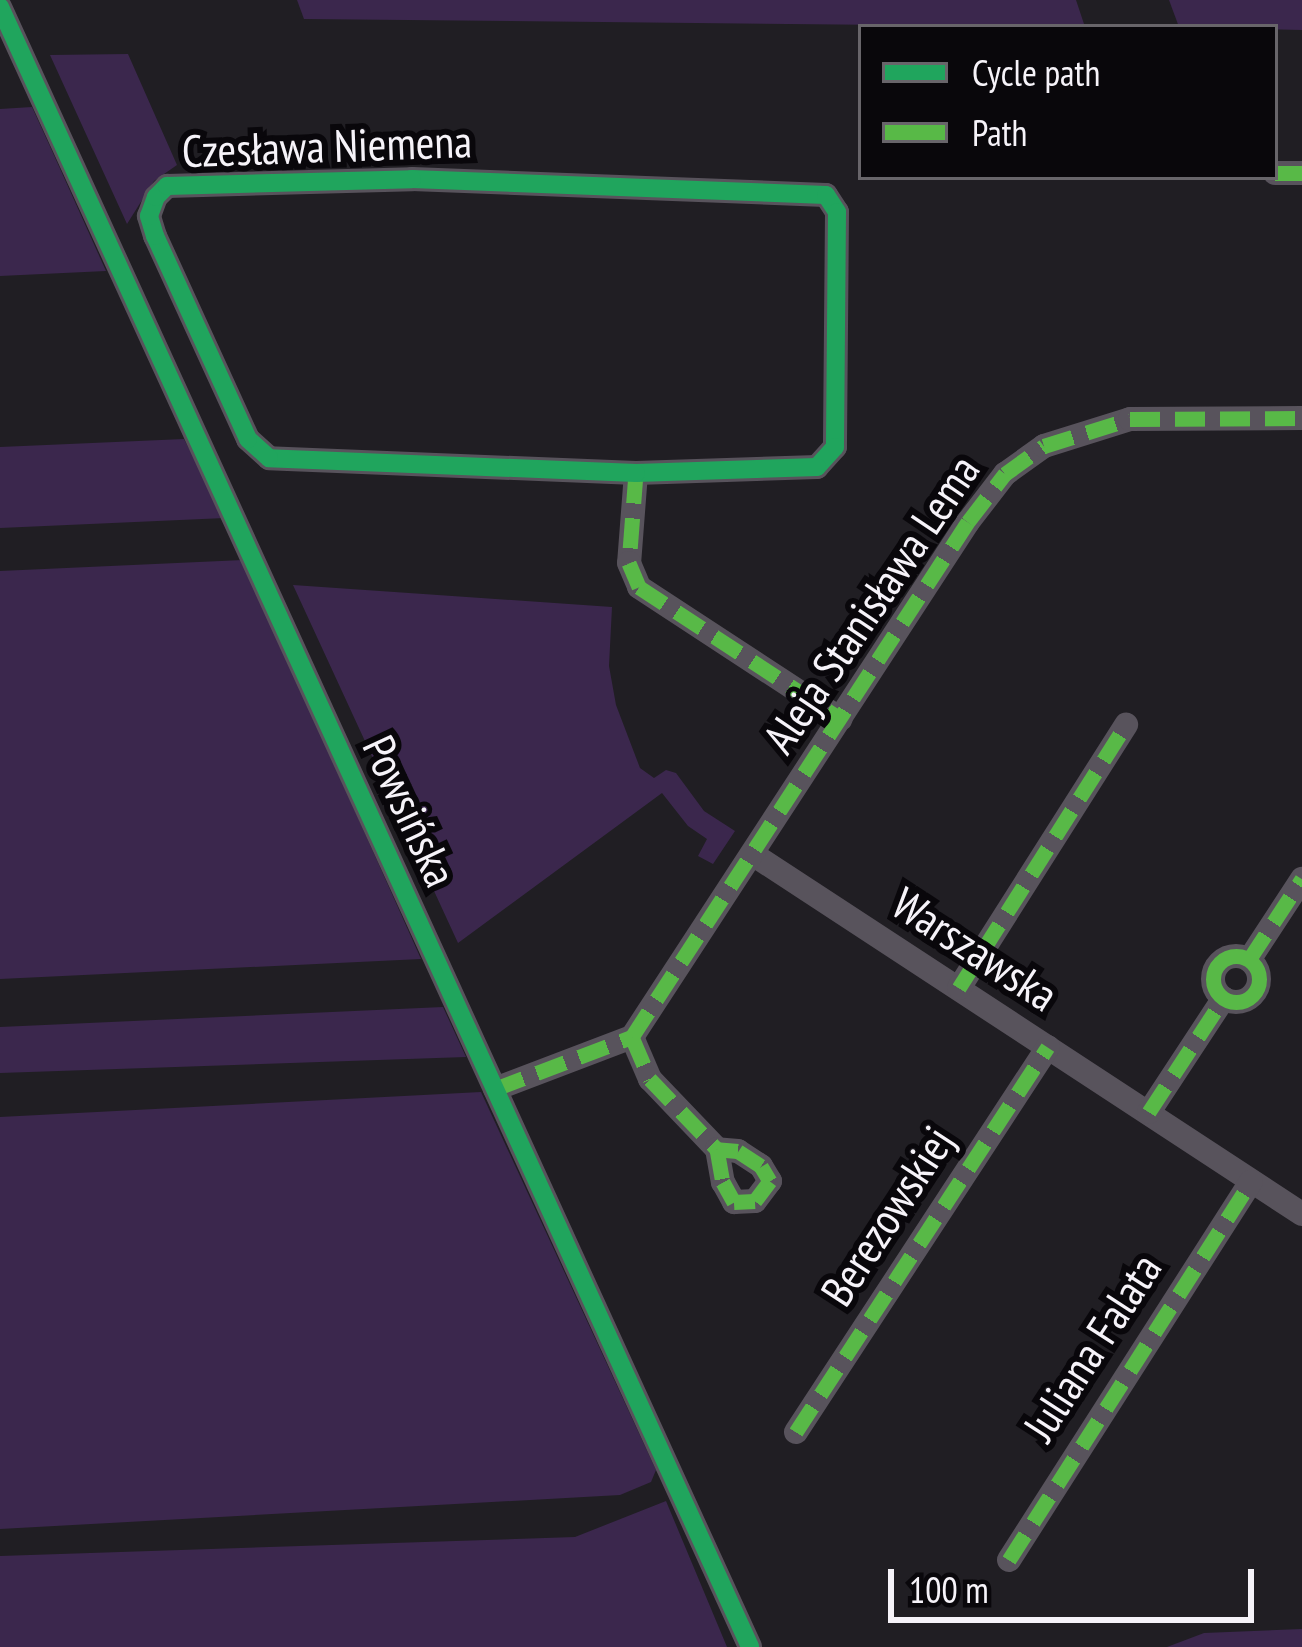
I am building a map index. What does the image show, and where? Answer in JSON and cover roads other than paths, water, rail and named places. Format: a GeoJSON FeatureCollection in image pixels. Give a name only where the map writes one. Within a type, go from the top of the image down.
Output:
{"type":"FeatureCollection","features":[{"type":"Feature","properties":{"kind":"street","name":"Powsińska"},"geometry":{"type":"LineString","coordinates":[[0,7],[751,1647]]}},
{"type":"Feature","properties":{"kind":"street","name":"Czesława Niemena"},"geometry":{"type":"LineString","coordinates":[[500,179],[589,189],[826,195],[837,212],[835,447],[817,467],[636,473],[269,458],[248,439],[155,236],[149,216],[156,197],[167,186],[500,179]]}},
{"type":"Feature","properties":{"kind":"street","name":"Aleja Stanisława Lema"},"geometry":{"type":"LineString","coordinates":[[632,1037],[968,522],[1005,474],[1044,446],[1130,419],[1302,418]]}},
{"type":"Feature","properties":{"kind":"street"},"geometry":{"type":"LineString","coordinates":[[636,473],[629,563],[639,587],[841,719]]}},
{"type":"Feature","properties":{"kind":"street"},"geometry":{"type":"LineString","coordinates":[[959,988],[1126,724]]}},
{"type":"Feature","properties":{"kind":"street","name":"Warszawska"},"geometry":{"type":"LineString","coordinates":[[754,855],[1302,1214]]}},
{"type":"Feature","properties":{"kind":"street"},"geometry":{"type":"LineString","coordinates":[[1149,1112],[1224,998],[1236,1003],[1253,995],[1260,978],[1249,960],[1302,879]]}},
{"type":"Feature","properties":{"kind":"street"},"geometry":{"type":"LineString","coordinates":[[495,1089],[632,1037],[650,1079],[717,1149]]}},
{"type":"Feature","properties":{"kind":"street","name":"Berezowskiej"},"geometry":{"type":"LineString","coordinates":[[796,1432],[1048,1047]]}},
{"type":"Feature","properties":{"kind":"street","name":"Juliana Falata"},"geometry":{"type":"LineString","coordinates":[[1009,1560],[1251,1182]]}}]}
